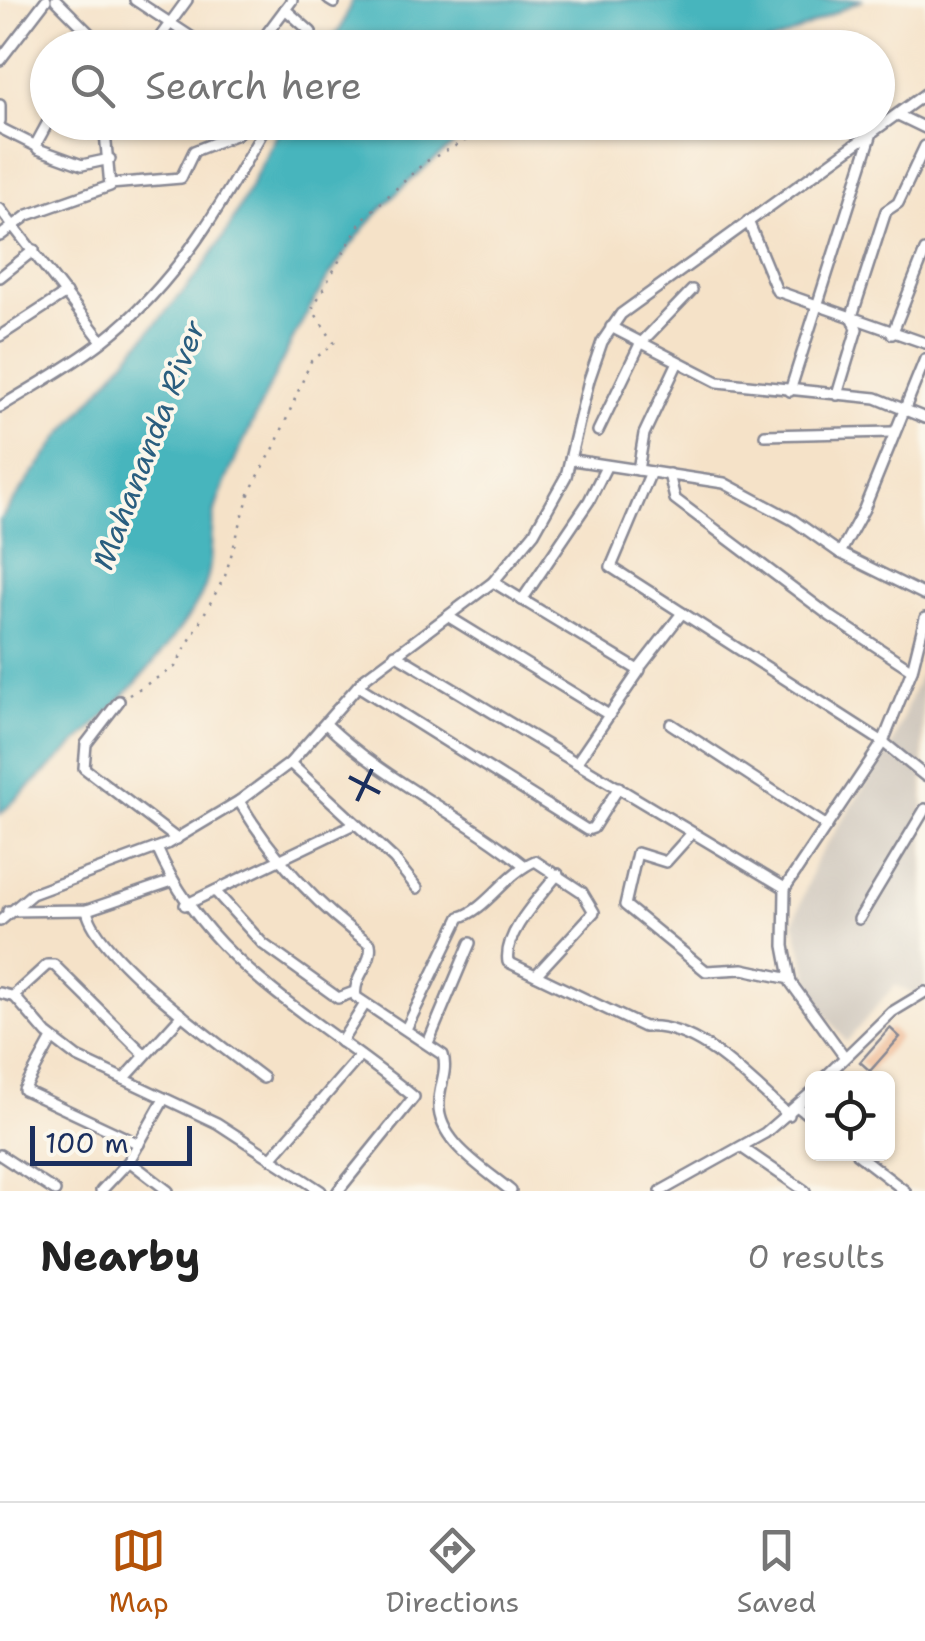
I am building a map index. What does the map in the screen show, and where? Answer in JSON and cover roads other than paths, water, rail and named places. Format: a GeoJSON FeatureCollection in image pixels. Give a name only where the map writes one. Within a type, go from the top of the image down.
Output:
{"type":"FeatureCollection","features":[{"type":"Feature","properties":{"kind":"street"},"geometry":{"type":"LineString","coordinates":[[0,60],[46,0]]}},
{"type":"Feature","properties":{"kind":"street"},"geometry":{"type":"LineString","coordinates":[[56,0],[87,30]]}},
{"type":"Feature","properties":{"kind":"street"},"geometry":{"type":"LineString","coordinates":[[134,0],[183,30]]}},
{"type":"Feature","properties":{"kind":"street"},"geometry":{"type":"LineString","coordinates":[[166,30],[187,0]]}},
{"type":"Feature","properties":{"kind":"street"},"geometry":{"type":"LineString","coordinates":[[270,30],[289,4],[309,30]]}},
{"type":"Feature","properties":{"kind":"street"},"geometry":{"type":"LineString","coordinates":[[895,117],[925,94]]}},
{"type":"Feature","properties":{"kind":"street"},"geometry":{"type":"LineString","coordinates":[[0,105],[0,124],[36,146],[82,164],[110,159]]}},
{"type":"Feature","properties":{"kind":"street"},"geometry":{"type":"LineString","coordinates":[[898,115],[925,128]]}},
{"type":"Feature","properties":{"kind":"street"},"geometry":{"type":"LineString","coordinates":[[36,146],[39,140]]}},
{"type":"Feature","properties":{"kind":"street"},"geometry":{"type":"LineString","coordinates":[[107,140],[110,184]]}},
{"type":"Feature","properties":{"kind":"street"},"geometry":{"type":"LineString","coordinates":[[0,236],[12,225],[110,184],[181,178],[194,151],[222,140]]}},
{"type":"Feature","properties":{"kind":"street"},"geometry":{"type":"LineString","coordinates":[[0,407],[102,341],[146,301],[198,241],[257,140]]}},
{"type":"Feature","properties":{"kind":"street"},"geometry":{"type":"LineString","coordinates":[[0,921],[8,912],[63,881],[157,848],[239,801],[290,763],[358,686],[395,654],[493,582],[534,533],[573,460],[589,380],[612,327],[632,305],[862,140]]}},
{"type":"Feature","properties":{"kind":"street"},"geometry":{"type":"LineString","coordinates":[[790,391],[870,140]]}},
{"type":"Feature","properties":{"kind":"street"},"geometry":{"type":"LineString","coordinates":[[837,394],[857,329],[852,316],[886,211],[898,203],[925,146]]}},
{"type":"Feature","properties":{"kind":"street"},"geometry":{"type":"LineString","coordinates":[[0,209],[102,341]]}},
{"type":"Feature","properties":{"kind":"street"},"geometry":{"type":"LineString","coordinates":[[748,221],[772,287],[925,343]]}},
{"type":"Feature","properties":{"kind":"street"},"geometry":{"type":"LineString","coordinates":[[0,277],[34,250]]}},
{"type":"Feature","properties":{"kind":"street"},"geometry":{"type":"LineString","coordinates":[[892,334],[925,251]]}},
{"type":"Feature","properties":{"kind":"street"},"geometry":{"type":"LineString","coordinates":[[598,431],[640,344],[692,290]]}},
{"type":"Feature","properties":{"kind":"street"},"geometry":{"type":"LineString","coordinates":[[0,336],[66,292]]}},
{"type":"Feature","properties":{"kind":"street"},"geometry":{"type":"LineString","coordinates":[[612,327],[718,382],[880,400],[925,418]]}},
{"type":"Feature","properties":{"kind":"street"},"geometry":{"type":"LineString","coordinates":[[840,553],[864,509],[892,432],[925,359]]}},
{"type":"Feature","properties":{"kind":"street"},"geometry":{"type":"LineString","coordinates":[[638,470],[644,434],[678,362]]}},
{"type":"Feature","properties":{"kind":"street"},"geometry":{"type":"LineString","coordinates":[[765,435],[892,432]]}},
{"type":"Feature","properties":{"kind":"street"},"geometry":{"type":"LineString","coordinates":[[573,460],[724,483],[793,520],[840,553],[925,595]]}},
{"type":"Feature","properties":{"kind":"street"},"geometry":{"type":"LineString","coordinates":[[522,600],[590,501],[606,467]]}},
{"type":"Feature","properties":{"kind":"street"},"geometry":{"type":"LineString","coordinates":[[651,472],[610,566],[882,742],[925,776]]}},
{"type":"Feature","properties":{"kind":"street"},"geometry":{"type":"LineString","coordinates":[[668,474],[675,499],[830,616],[912,670]]}},
{"type":"Feature","properties":{"kind":"street"},"geometry":{"type":"LineString","coordinates":[[493,582],[640,670]]}},
{"type":"Feature","properties":{"kind":"street"},"geometry":{"type":"LineString","coordinates":[[577,762],[682,613]]}},
{"type":"Feature","properties":{"kind":"street"},"geometry":{"type":"LineString","coordinates":[[449,617],[609,715]]}},
{"type":"Feature","properties":{"kind":"street"},"geometry":{"type":"LineString","coordinates":[[844,1056],[802,1003],[790,979],[784,946],[784,888],[882,742],[912,670],[925,618]]}},
{"type":"Feature","properties":{"kind":"street"},"geometry":{"type":"LineString","coordinates":[[395,654],[784,888]]}},
{"type":"Feature","properties":{"kind":"street"},"geometry":{"type":"LineString","coordinates":[[358,686],[587,830],[593,828],[619,787]]}},
{"type":"Feature","properties":{"kind":"street"},"geometry":{"type":"LineString","coordinates":[[119,701],[86,744],[84,768],[176,838]]}},
{"type":"Feature","properties":{"kind":"street"},"geometry":{"type":"LineString","coordinates":[[326,724],[367,760],[485,834],[524,866]]}},
{"type":"Feature","properties":{"kind":"street"},"geometry":{"type":"LineString","coordinates":[[671,724],[827,826]]}},
{"type":"Feature","properties":{"kind":"street"},"geometry":{"type":"LineString","coordinates":[[290,763],[394,859],[417,888]]}},
{"type":"Feature","properties":{"kind":"street"},"geometry":{"type":"LineString","coordinates":[[216,891],[294,970],[338,998],[354,992],[372,952],[370,944],[330,914],[280,860],[239,801]]}},
{"type":"Feature","properties":{"kind":"street"},"geometry":{"type":"LineString","coordinates":[[858,920],[925,808]]}},
{"type":"Feature","properties":{"kind":"street"},"geometry":{"type":"LineString","coordinates":[[185,905],[354,824]]}},
{"type":"Feature","properties":{"kind":"street"},"geometry":{"type":"LineString","coordinates":[[692,833],[666,862],[637,853],[625,905],[706,971],[743,969],[790,979]]}},
{"type":"Feature","properties":{"kind":"street"},"geometry":{"type":"LineString","coordinates":[[157,848],[185,905],[255,976],[414,1097],[438,1106]]}},
{"type":"Feature","properties":{"kind":"street"},"geometry":{"type":"LineString","coordinates":[[406,1029],[460,916],[474,913],[496,886],[538,861],[582,892],[594,912],[536,974]]}},
{"type":"Feature","properties":{"kind":"street"},"geometry":{"type":"LineString","coordinates":[[558,874],[524,918],[506,954],[508,962],[644,1028],[661,1026],[705,1046],[789,1115]]}},
{"type":"Feature","properties":{"kind":"street"},"geometry":{"type":"LineString","coordinates":[[8,912],[87,910],[172,882]]}},
{"type":"Feature","properties":{"kind":"street"},"geometry":{"type":"LineString","coordinates":[[87,910],[94,933],[182,1015],[263,1078]]}},
{"type":"Feature","properties":{"kind":"street"},"geometry":{"type":"LineString","coordinates":[[428,1043],[470,944]]}},
{"type":"Feature","properties":{"kind":"street"},"geometry":{"type":"LineString","coordinates":[[12,996],[47,965],[54,966],[144,1054]]}},
{"type":"Feature","properties":{"kind":"street"},"geometry":{"type":"LineString","coordinates":[[354,992],[365,1004],[428,1043],[445,1060],[438,1106],[455,1143],[511,1191]]}},
{"type":"Feature","properties":{"kind":"street"},"geometry":{"type":"LineString","coordinates":[[830,1071],[892,1012],[925,992]]}},
{"type":"Feature","properties":{"kind":"street"},"geometry":{"type":"LineString","coordinates":[[0,993],[12,996],[52,1039],[217,1124],[321,1191]]}},
{"type":"Feature","properties":{"kind":"street"},"geometry":{"type":"LineString","coordinates":[[341,1042],[365,1004]]}},
{"type":"Feature","properties":{"kind":"street"},"geometry":{"type":"LineString","coordinates":[[124,1079],[182,1015]]}},
{"type":"Feature","properties":{"kind":"street"},"geometry":{"type":"LineString","coordinates":[[52,1039],[24,1090],[139,1144]]}},
{"type":"Feature","properties":{"kind":"street"},"geometry":{"type":"LineString","coordinates":[[272,1157],[360,1056]]}},
{"type":"Feature","properties":{"kind":"street"},"geometry":{"type":"LineString","coordinates":[[338,1191],[414,1097]]}},
{"type":"Feature","properties":{"kind":"street"},"geometry":{"type":"LineString","coordinates":[[107,1189],[129,1161],[164,1099]]}},
{"type":"Feature","properties":{"kind":"street"},"geometry":{"type":"LineString","coordinates":[[661,1191],[741,1147],[789,1115],[805,1099]]}},
{"type":"Feature","properties":{"kind":"street"},"geometry":{"type":"LineString","coordinates":[[798,1106],[805,1112]]}},
{"type":"Feature","properties":{"kind":"street"},"geometry":{"type":"LineString","coordinates":[[741,1147],[805,1191]]}},
{"type":"Feature","properties":{"kind":"street"},"geometry":{"type":"LineString","coordinates":[[0,1155],[56,1191]]}},
{"type":"Feature","properties":{"kind":"street"},"geometry":{"type":"LineString","coordinates":[[129,1161],[168,1191]]}},
{"type":"Feature","properties":{"kind":"street"},"geometry":{"type":"LineString","coordinates":[[866,1161],[905,1191]]}},
{"type":"Feature","properties":{"kind":"water"},"geometry":{"type":"Polygon","coordinates":[[[352,0],[863,0],[799,30],[339,30],[352,0]]]}},
{"type":"Feature","properties":{"kind":"water","name":"Mahananda River"},"geometry":{"type":"Polygon","coordinates":[[[274,140],[461,140],[409,181],[378,212],[351,245],[304,318],[228,476],[214,515],[204,590],[177,633],[106,715],[0,814],[0,520],[59,438],[199,273],[228,230],[274,140]]]}}]}
